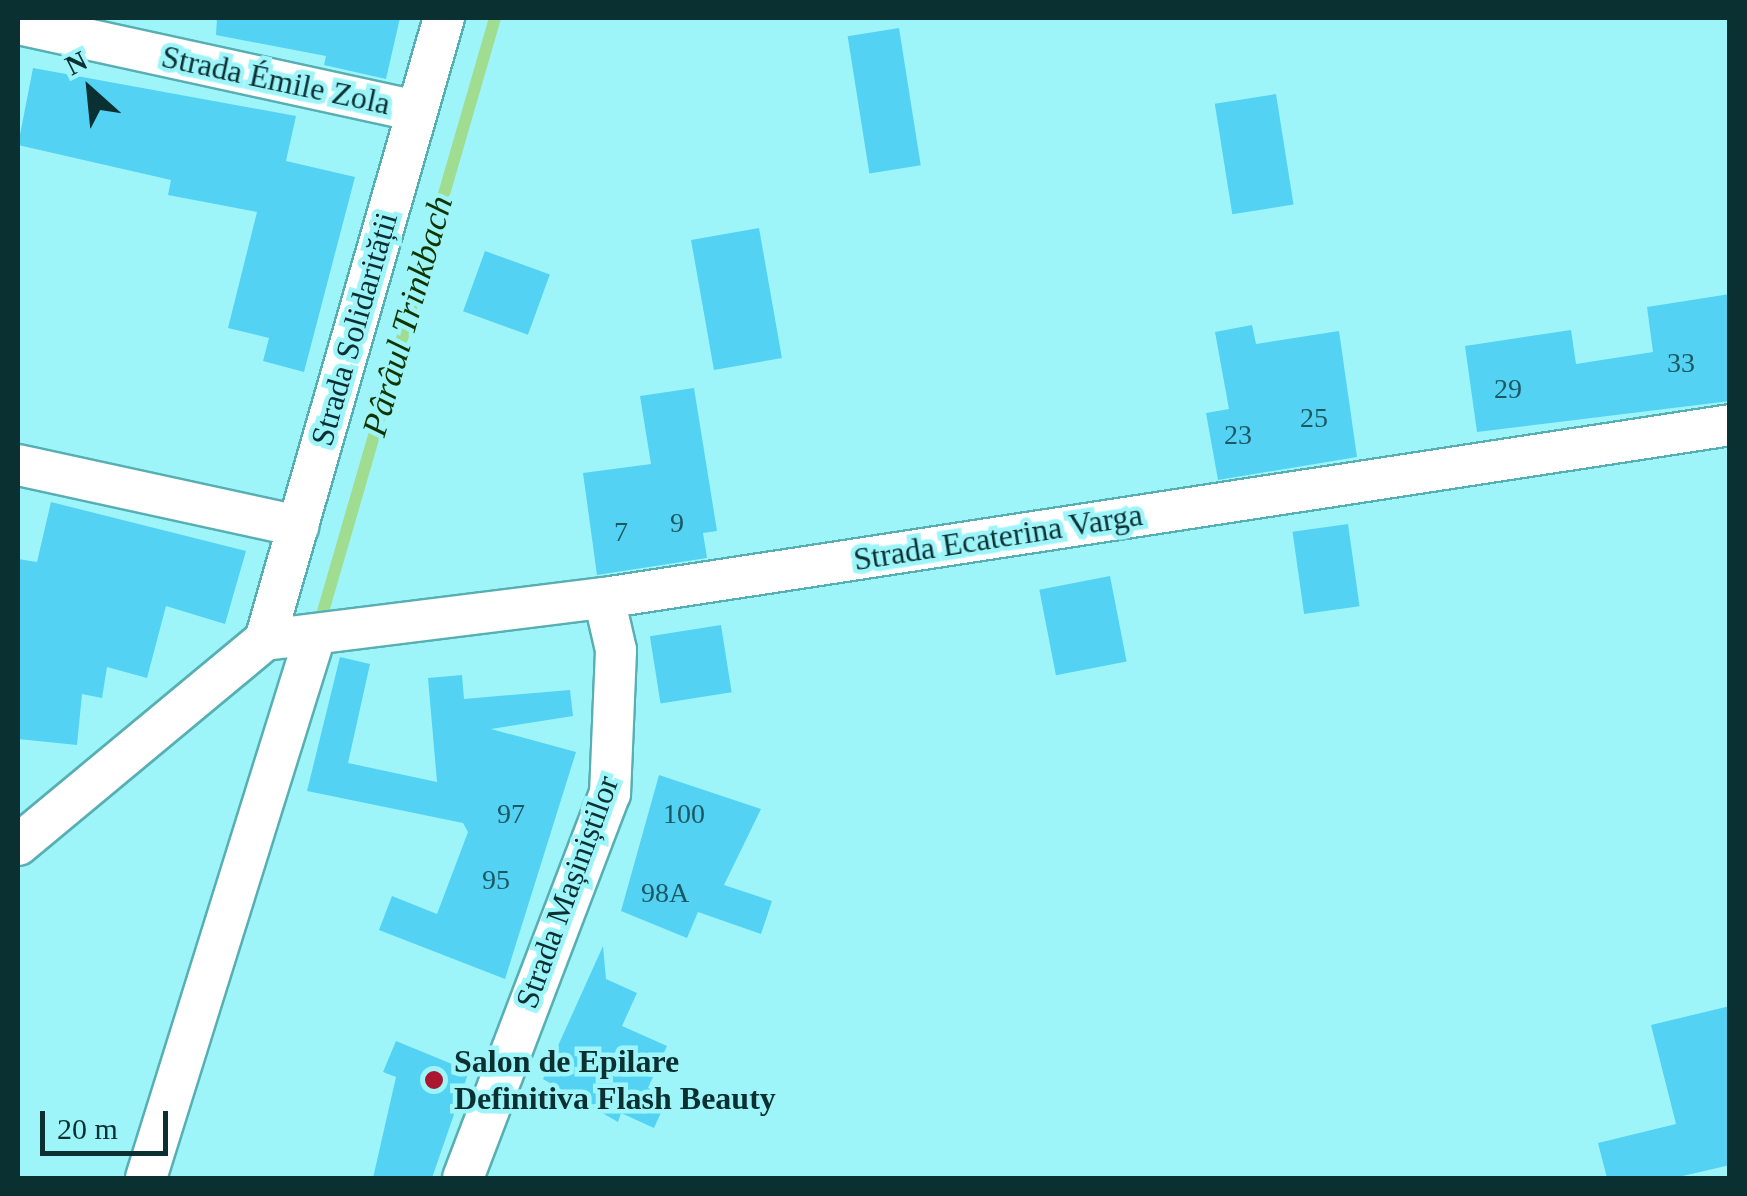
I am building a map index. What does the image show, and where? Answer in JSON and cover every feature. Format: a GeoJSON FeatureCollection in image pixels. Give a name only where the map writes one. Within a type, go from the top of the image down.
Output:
{"type":"FeatureCollection","features":[{"type":"Feature","properties":{"kind":"street","name":"Strada Solidarității"},"geometry":{"type":"LineString","coordinates":[[265,640],[444,18]]}},
{"type":"Feature","properties":{"kind":"street","name":"Strada Émile Zola"},"geometry":{"type":"LineString","coordinates":[[18,24],[417,110]]}},
{"type":"Feature","properties":{"kind":"street","name":"Strada Ecaterina Varga"},"geometry":{"type":"LineString","coordinates":[[265,640],[604,598],[1730,425]]}},
{"type":"Feature","properties":{"kind":"street"},"geometry":{"type":"LineString","coordinates":[[18,465],[298,526]]}},
{"type":"Feature","properties":{"kind":"street","name":"Strada Mașiniștilor"},"geometry":{"type":"LineString","coordinates":[[462,1178],[610,794],[616,650],[604,598]]}},
{"type":"Feature","properties":{"kind":"street"},"geometry":{"type":"LineString","coordinates":[[146,1178],[315,636]]}},
{"type":"Feature","properties":{"kind":"street"},"geometry":{"type":"LineString","coordinates":[[18,845],[265,640]]}},
{"type":"Feature","properties":{"kind":"building"},"geometry":{"type":"Polygon","coordinates":[[[217,18],[400,18],[386,79],[324,65],[326,56],[216,35],[217,18]]]}},
{"type":"Feature","properties":{"kind":"building"},"geometry":{"type":"Polygon","coordinates":[[[899,28],[921,165],[869,173],[848,36],[899,28]]]}},
{"type":"Feature","properties":{"kind":"building"},"geometry":{"type":"Polygon","coordinates":[[[33,68],[296,116],[286,161],[355,177],[304,372],[263,361],[269,338],[228,328],[257,212],[168,195],[171,180],[18,145],[33,68]]]}},
{"type":"Feature","properties":{"kind":"building"},"geometry":{"type":"Polygon","coordinates":[[[1276,94],[1294,205],[1232,214],[1215,104],[1276,94]]]}},
{"type":"Feature","properties":{"kind":"building"},"geometry":{"type":"Polygon","coordinates":[[[759,228],[782,358],[714,370],[691,240],[759,228]]]}},
{"type":"Feature","properties":{"kind":"building"},"geometry":{"type":"Polygon","coordinates":[[[485,251],[550,275],[528,335],[463,311],[485,251]]]}},
{"type":"Feature","properties":{"kind":"building"},"geometry":{"type":"Polygon","coordinates":[[[1730,294],[1730,401],[1477,432],[1465,346],[1571,330],[1576,364],[1653,352],[1647,307],[1730,294]]]}},
{"type":"Feature","properties":{"kind":"building"},"geometry":{"type":"Polygon","coordinates":[[[1252,325],[1256,344],[1339,331],[1357,457],[1218,480],[1206,413],[1229,409],[1215,332],[1252,325]]]}},
{"type":"Feature","properties":{"kind":"building"},"geometry":{"type":"Polygon","coordinates":[[[694,388],[717,531],[703,533],[707,558],[597,575],[583,473],[651,464],[640,396],[694,388]]]}},
{"type":"Feature","properties":{"kind":"building"},"geometry":{"type":"Polygon","coordinates":[[[51,502],[246,551],[225,624],[166,606],[147,678],[107,667],[102,698],[82,694],[77,745],[18,739],[18,559],[37,562],[51,502]]]}},
{"type":"Feature","properties":{"kind":"building"},"geometry":{"type":"Polygon","coordinates":[[[1348,524],[1360,606],[1304,614],[1293,532],[1348,524]]]}},
{"type":"Feature","properties":{"kind":"building"},"geometry":{"type":"Polygon","coordinates":[[[1110,576],[1127,661],[1056,675],[1039,590],[1110,576]]]}},
{"type":"Feature","properties":{"kind":"building"},"geometry":{"type":"Polygon","coordinates":[[[721,625],[732,692],[661,703],[650,636],[721,625]]]}},
{"type":"Feature","properties":{"kind":"building"},"geometry":{"type":"Polygon","coordinates":[[[340,657],[370,664],[348,763],[437,782],[428,678],[462,675],[464,699],[570,690],[573,716],[491,729],[576,752],[505,979],[379,930],[392,896],[437,914],[468,832],[463,823],[307,791],[340,657]]]}},
{"type":"Feature","properties":{"kind":"building"},"geometry":{"type":"Polygon","coordinates":[[[659,775],[761,809],[724,885],[772,901],[761,934],[698,912],[687,938],[621,911],[659,775]]]}},
{"type":"Feature","properties":{"kind":"building"},"geometry":{"type":"Polygon","coordinates":[[[603,946],[606,979],[637,993],[622,1026],[667,1046],[648,1088],[668,1097],[654,1128],[621,1113],[618,1122],[543,1079],[603,946]]]}},
{"type":"Feature","properties":{"kind":"building"},"geometry":{"type":"Polygon","coordinates":[[[1730,1006],[1730,1165],[1674,1178],[1607,1178],[1598,1143],[1676,1124],[1651,1025],[1730,1006]]]}},
{"type":"Feature","properties":{"kind":"building"},"geometry":{"type":"Polygon","coordinates":[[[396,1041],[469,1071],[432,1178],[373,1178],[396,1077],[383,1072],[396,1041]]]}},
{"type":"Feature","properties":{"kind":"waterway","name":"Pârâul Trinkbach"},"geometry":{"type":"LineString","coordinates":[[322,615],[495,18]]}},
{"type":"Feature","properties":{"kind":"place","name":"Salon de Epilare Definitiva Flash Beauty"},"geometry":{"type":"Point","coordinates":[434,1080]}}]}
